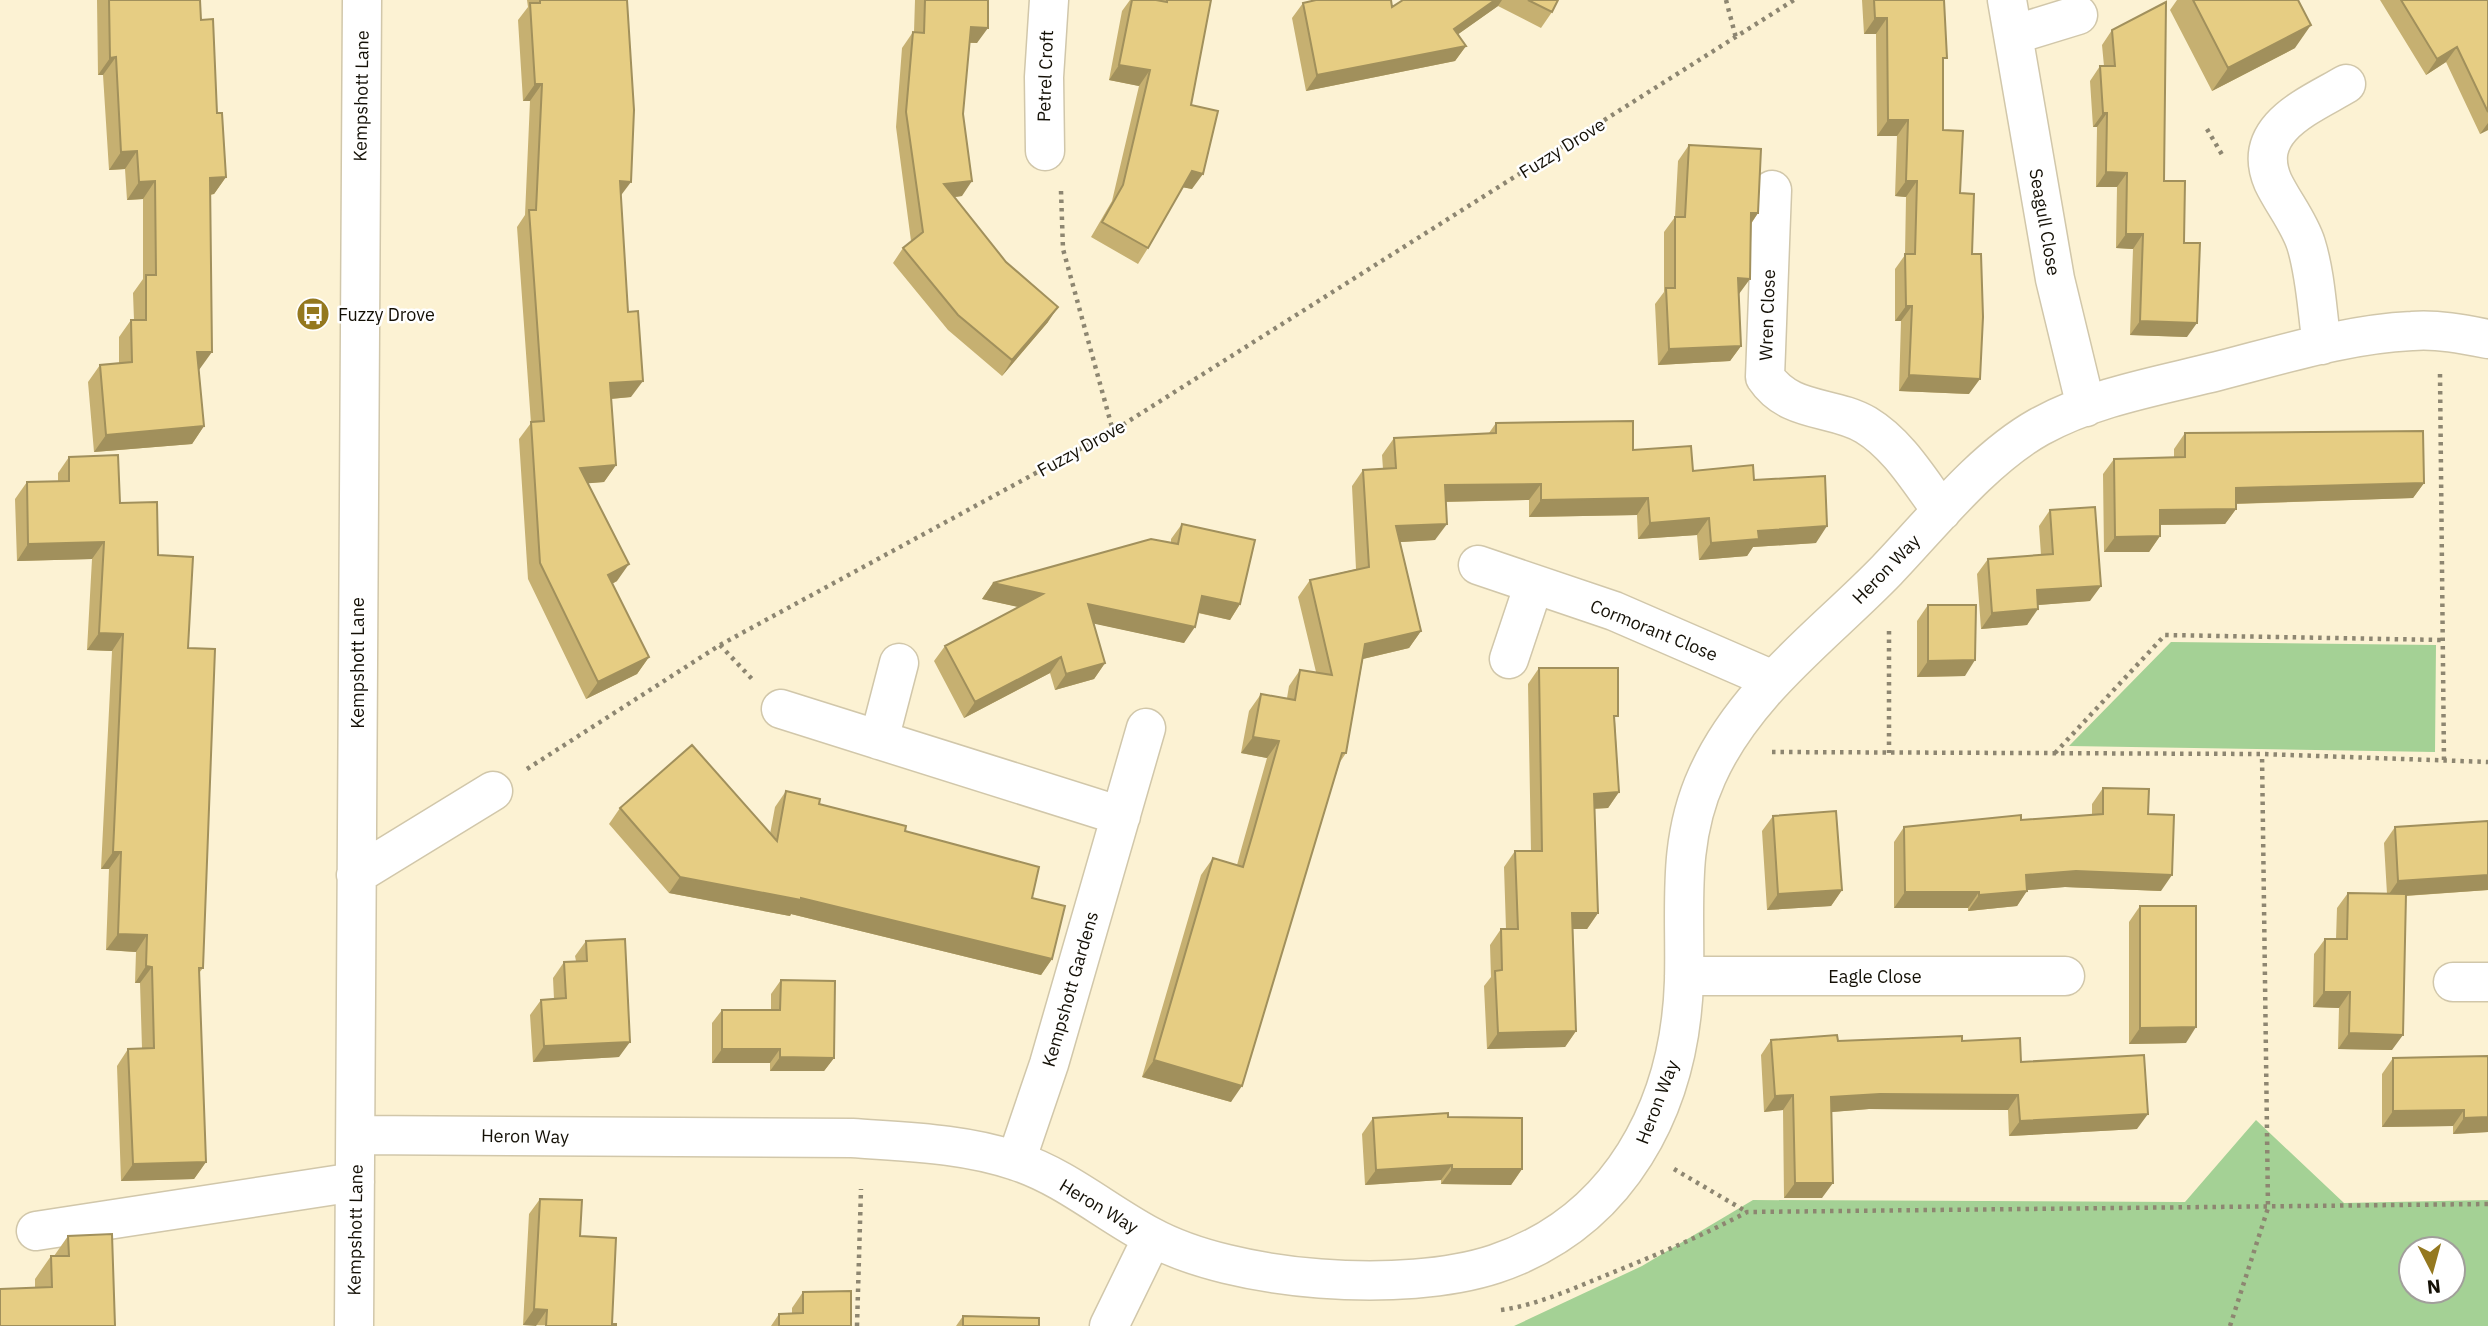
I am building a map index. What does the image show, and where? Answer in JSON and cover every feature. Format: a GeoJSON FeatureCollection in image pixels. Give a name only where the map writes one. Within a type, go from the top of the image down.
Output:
{"type":"FeatureCollection","features":[{"type":"Feature","properties":{"kind":"street","name":"Kempshott Lane"},"geometry":{"type":"LineString","coordinates":[[354,1326],[362,0]]}},
{"type":"Feature","properties":{"kind":"street","name":"Petrel Croft"},"geometry":{"type":"LineString","coordinates":[[1045,151],[1044,77],[1049,0]]}},
{"type":"Feature","properties":{"kind":"street","name":"Seagull Close"},"geometry":{"type":"LineString","coordinates":[[2078,15],[2010,17],[2055,279],[2086,407]]}},
{"type":"Feature","properties":{"kind":"street"},"geometry":{"type":"LineString","coordinates":[[2322,345],[2306,242],[2273,182],[2268,145],[2275,131],[2294,115],[2346,84]]}},
{"type":"Feature","properties":{"kind":"street","name":"Wren Close"},"geometry":{"type":"LineString","coordinates":[[1772,190],[1765,377],[1772,388],[1797,405],[1863,423],[1877,432],[1899,454],[1942,511]]}},
{"type":"Feature","properties":{"kind":"street","name":"Heron Way"},"geometry":{"type":"LineString","coordinates":[[356,1135],[852,1138],[970,1150],[1016,1161],[1056,1179],[1152,1238],[1207,1260],[1286,1274],[1394,1279],[1461,1272],[1493,1264],[1549,1239],[1578,1219],[1602,1196],[1640,1149],[1651,1130],[1675,1060],[1683,1012],[1686,837],[1693,809],[1718,751],[1745,710],[1942,511],[2024,437],[2062,416],[2086,407],[2322,345],[2383,333],[2440,331],[2488,339]]}},
{"type":"Feature","properties":{"kind":"street","name":"Cormorant Close"},"geometry":{"type":"LineString","coordinates":[[1478,565],[1614,611],[1773,681]]}},
{"type":"Feature","properties":{"kind":"street"},"geometry":{"type":"LineString","coordinates":[[1509,659],[1534,584]]}},
{"type":"Feature","properties":{"kind":"street"},"geometry":{"type":"LineString","coordinates":[[879,740],[899,663]]}},
{"type":"Feature","properties":{"kind":"street"},"geometry":{"type":"LineString","coordinates":[[781,709],[1121,816]]}},
{"type":"Feature","properties":{"kind":"street","name":"Kempshott Gardens"},"geometry":{"type":"LineString","coordinates":[[1016,1161],[1049,1064],[1146,729]]}},
{"type":"Feature","properties":{"kind":"street"},"geometry":{"type":"LineString","coordinates":[[356,875],[493,791]]}},
{"type":"Feature","properties":{"kind":"street","name":"Eagle Close"},"geometry":{"type":"LineString","coordinates":[[1684,976],[2065,976]]}},
{"type":"Feature","properties":{"kind":"street"},"geometry":{"type":"LineString","coordinates":[[36,1231],[355,1182]]}},
{"type":"Feature","properties":{"kind":"street"},"geometry":{"type":"LineString","coordinates":[[1109,1326],[1152,1238]]}},
{"type":"Feature","properties":{"kind":"path"},"geometry":{"type":"LineString","coordinates":[[1726,0],[1736,38]]}},
{"type":"Feature","properties":{"kind":"path","name":"Fuzzy Drove"},"geometry":{"type":"LineString","coordinates":[[493,791],[720,645],[1113,432],[1794,0]]}},
{"type":"Feature","properties":{"kind":"path"},"geometry":{"type":"LineString","coordinates":[[1045,151],[1065,163],[1059,200],[1063,249],[1113,432]]}},
{"type":"Feature","properties":{"kind":"path"},"geometry":{"type":"LineString","coordinates":[[2440,331],[2444,762]]}},
{"type":"Feature","properties":{"kind":"path"},"geometry":{"type":"LineString","coordinates":[[1888,568],[1889,753]]}},
{"type":"Feature","properties":{"kind":"path"},"geometry":{"type":"LineString","coordinates":[[2055,753],[2165,635],[2443,639]]}},
{"type":"Feature","properties":{"kind":"path"},"geometry":{"type":"LineString","coordinates":[[1718,751],[2262,754],[2488,762]]}},
{"type":"Feature","properties":{"kind":"path"},"geometry":{"type":"LineString","coordinates":[[2230,1326],[2268,1209],[2262,754]]}},
{"type":"Feature","properties":{"kind":"path"},"geometry":{"type":"LineString","coordinates":[[1640,1149],[1747,1212]]}},
{"type":"Feature","properties":{"kind":"path"},"geometry":{"type":"LineString","coordinates":[[857,1326],[861,1189]]}},
{"type":"Feature","properties":{"kind":"path"},"geometry":{"type":"LineString","coordinates":[[1488,1312],[1514,1309],[1577,1287],[1702,1236],[1747,1212],[2268,1209],[2488,1204]]}},
{"type":"Feature","properties":{"kind":"green space"},"geometry":{"type":"Polygon","coordinates":[[[2171,642],[2436,645],[2435,752],[2069,746],[2171,642]]]}},
{"type":"Feature","properties":{"kind":"green space"},"geometry":{"type":"Polygon","coordinates":[[[2256,1120],[2344,1203],[2488,1200],[2488,1326],[1514,1326],[1642,1266],[1753,1200],[2185,1202],[2256,1120]]]}},
{"type":"Feature","properties":{"kind":"building"},"geometry":{"type":"Polygon","coordinates":[[[109,0],[200,0],[201,20],[213,19],[217,113],[222,113],[226,177],[210,178],[212,352],[197,352],[204,426],[106,435],[100,365],[132,362],[131,320],[146,320],[146,275],[156,275],[155,181],[139,182],[137,151],[121,152],[116,57],[110,58],[109,0]]]}},
{"type":"Feature","properties":{"kind":"building"},"geometry":{"type":"Polygon","coordinates":[[[540,0],[627,0],[634,110],[631,182],[620,181],[628,312],[638,311],[643,381],[610,383],[616,465],[580,468],[629,564],[608,575],[649,657],[598,682],[540,563],[531,422],[544,421],[529,210],[536,210],[542,84],[535,84],[530,3],[540,3],[540,0]]]}},
{"type":"Feature","properties":{"kind":"building"},"geometry":{"type":"Polygon","coordinates":[[[925,0],[988,0],[988,28],[971,27],[963,114],[972,181],[944,184],[1006,262],[1058,307],[1012,360],[958,315],[903,248],[923,232],[906,112],[913,32],[924,33],[925,0]]]}},
{"type":"Feature","properties":{"kind":"building"},"geometry":{"type":"Polygon","coordinates":[[[1132,0],[1211,0],[1191,105],[1218,111],[1203,174],[1192,171],[1148,248],[1102,222],[1123,185],[1150,70],[1119,65],[1132,0]]]}},
{"type":"Feature","properties":{"kind":"building"},"geometry":{"type":"Polygon","coordinates":[[[1316,0],[1391,0],[1392,7],[1403,0],[1495,0],[1454,29],[1466,46],[1317,75],[1303,3],[1316,0]]]}},
{"type":"Feature","properties":{"kind":"building"},"geometry":{"type":"Polygon","coordinates":[[[1528,0],[1558,0],[1552,12],[1528,0]]]}},
{"type":"Feature","properties":{"kind":"building"},"geometry":{"type":"Polygon","coordinates":[[[1874,0],[1944,0],[1947,58],[1943,58],[1943,130],[1963,131],[1960,193],[1974,194],[1972,254],[1981,254],[1983,317],[1980,379],[1909,375],[1912,306],[1906,306],[1905,254],[1915,254],[1917,181],[1906,181],[1908,120],[1888,120],[1887,18],[1875,18],[1874,0]]]}},
{"type":"Feature","properties":{"kind":"building"},"geometry":{"type":"Polygon","coordinates":[[[2193,0],[2298,0],[2311,25],[2228,68],[2193,0]]]}},
{"type":"Feature","properties":{"kind":"building"},"geometry":{"type":"Polygon","coordinates":[[[2401,0],[2488,0],[2488,112],[2457,47],[2437,59],[2401,0]]]}},
{"type":"Feature","properties":{"kind":"building"},"geometry":{"type":"Polygon","coordinates":[[[2166,2],[2164,181],[2185,181],[2184,243],[2200,243],[2197,323],[2140,321],[2143,234],[2126,234],[2127,173],[2106,172],[2107,113],[2103,113],[2100,66],[2115,66],[2112,30],[2166,2]]]}},
{"type":"Feature","properties":{"kind":"building"},"geometry":{"type":"Polygon","coordinates":[[[1689,145],[1761,149],[1758,213],[1751,213],[1750,279],[1738,278],[1741,346],[1669,349],[1666,288],[1675,288],[1675,217],[1685,217],[1689,145]]]}},
{"type":"Feature","properties":{"kind":"building"},"geometry":{"type":"Polygon","coordinates":[[[1633,421],[1633,450],[1691,446],[1693,471],[1753,465],[1754,480],[1825,476],[1827,526],[1758,531],[1759,539],[1711,543],[1709,518],[1650,523],[1648,498],[1541,500],[1541,484],[1445,485],[1447,524],[1396,526],[1421,631],[1365,644],[1346,753],[1342,753],[1242,1086],[1154,1060],[1213,858],[1243,867],[1253,833],[1279,741],[1253,737],[1261,694],[1295,700],[1300,670],[1332,675],[1310,580],[1369,567],[1363,470],[1396,468],[1394,438],[1496,433],[1496,423],[1633,421]]]}},
{"type":"Feature","properties":{"kind":"building"},"geometry":{"type":"Polygon","coordinates":[[[2423,431],[2424,483],[2236,488],[2236,509],[2160,510],[2160,536],[2115,537],[2114,459],[2185,457],[2185,433],[2423,431]]]}},
{"type":"Feature","properties":{"kind":"building"},"geometry":{"type":"Polygon","coordinates":[[[118,455],[120,503],[157,502],[158,555],[193,557],[188,648],[215,649],[203,968],[199,968],[206,1162],[133,1164],[128,1049],[154,1048],[152,967],[146,966],[147,935],[118,934],[121,852],[113,852],[123,634],[99,633],[104,542],[28,544],[27,482],[69,481],[69,457],[118,455]]]}},
{"type":"Feature","properties":{"kind":"building"},"geometry":{"type":"Polygon","coordinates":[[[2095,507],[2101,586],[2037,590],[2038,609],[1992,613],[1988,559],[2053,554],[2050,510],[2095,507]]]}},
{"type":"Feature","properties":{"kind":"building"},"geometry":{"type":"Polygon","coordinates":[[[1182,524],[1255,540],[1240,604],[1202,596],[1195,627],[1088,604],[1105,663],[1066,674],[1061,657],[975,702],[945,646],[1043,594],[993,583],[1151,539],[1178,544],[1182,524]]]}},
{"type":"Feature","properties":{"kind":"building"},"geometry":{"type":"Polygon","coordinates":[[[1928,605],[1976,605],[1975,660],[1928,661],[1928,605]]]}},
{"type":"Feature","properties":{"kind":"building"},"geometry":{"type":"Polygon","coordinates":[[[1539,668],[1618,668],[1618,716],[1614,716],[1619,792],[1594,794],[1598,913],[1572,913],[1576,1031],[1498,1033],[1495,971],[1502,970],[1501,929],[1518,929],[1515,851],[1542,851],[1539,668]]]}},
{"type":"Feature","properties":{"kind":"building"},"geometry":{"type":"Polygon","coordinates":[[[692,745],[777,841],[786,791],[820,799],[819,804],[906,826],[905,831],[1039,867],[1032,898],[1065,906],[1052,959],[801,898],[680,877],[620,808],[692,745]]]}},
{"type":"Feature","properties":{"kind":"building"},"geometry":{"type":"Polygon","coordinates":[[[2103,788],[2149,789],[2148,814],[2174,815],[2172,875],[2076,871],[2026,875],[2027,891],[1979,895],[1979,892],[1905,892],[1904,827],[2021,815],[2021,820],[2103,814],[2103,788]]]}},
{"type":"Feature","properties":{"kind":"building"},"geometry":{"type":"Polygon","coordinates":[[[1836,811],[1842,890],[1778,894],[1773,816],[1836,811]]]}},
{"type":"Feature","properties":{"kind":"building"},"geometry":{"type":"Polygon","coordinates":[[[2488,821],[2488,875],[2398,881],[2395,827],[2488,821]]]}},
{"type":"Feature","properties":{"kind":"building"},"geometry":{"type":"Polygon","coordinates":[[[2348,893],[2406,894],[2403,1035],[2349,1033],[2350,992],[2324,992],[2325,939],[2347,939],[2348,893]]]}},
{"type":"Feature","properties":{"kind":"building"},"geometry":{"type":"Polygon","coordinates":[[[2140,906],[2196,906],[2196,1027],[2140,1028],[2140,906]]]}},
{"type":"Feature","properties":{"kind":"building"},"geometry":{"type":"Polygon","coordinates":[[[625,939],[630,1042],[544,1046],[541,1000],[566,998],[564,962],[587,961],[586,941],[625,939]]]}},
{"type":"Feature","properties":{"kind":"building"},"geometry":{"type":"Polygon","coordinates":[[[781,980],[835,981],[834,1058],[780,1057],[780,1049],[722,1049],[722,1010],[780,1010],[781,980]]]}},
{"type":"Feature","properties":{"kind":"building"},"geometry":{"type":"Polygon","coordinates":[[[1837,1035],[1838,1041],[1962,1036],[1962,1041],[2020,1038],[2021,1062],[2144,1055],[2148,1114],[2020,1121],[2018,1095],[1880,1094],[1831,1097],[1833,1183],[1795,1183],[1793,1095],[1775,1096],[1771,1040],[1837,1035]]]}},
{"type":"Feature","properties":{"kind":"building"},"geometry":{"type":"Polygon","coordinates":[[[2488,1056],[2488,1117],[2464,1118],[2464,1110],[2393,1111],[2393,1058],[2488,1056]]]}},
{"type":"Feature","properties":{"kind":"building"},"geometry":{"type":"Polygon","coordinates":[[[1448,1113],[1448,1117],[1522,1118],[1522,1169],[1452,1169],[1452,1165],[1376,1170],[1373,1118],[1448,1113]]]}},
{"type":"Feature","properties":{"kind":"building"},"geometry":{"type":"Polygon","coordinates":[[[540,1199],[582,1200],[580,1236],[616,1238],[612,1324],[616,1326],[546,1326],[547,1310],[534,1309],[540,1199]]]}},
{"type":"Feature","properties":{"kind":"building"},"geometry":{"type":"Polygon","coordinates":[[[112,1234],[115,1326],[0,1326],[0,1289],[52,1287],[51,1256],[69,1256],[68,1236],[112,1234]]]}},
{"type":"Feature","properties":{"kind":"building"},"geometry":{"type":"Polygon","coordinates":[[[851,1291],[851,1326],[779,1326],[779,1314],[803,1313],[803,1292],[851,1291]]]}},
{"type":"Feature","properties":{"kind":"building"},"geometry":{"type":"Polygon","coordinates":[[[963,1316],[1039,1318],[1039,1326],[963,1326],[963,1316]]]}},
{"type":"Feature","properties":{"kind":"place","name":"Fuzzy Drove"},"geometry":{"type":"Point","coordinates":[313,314]}}]}
